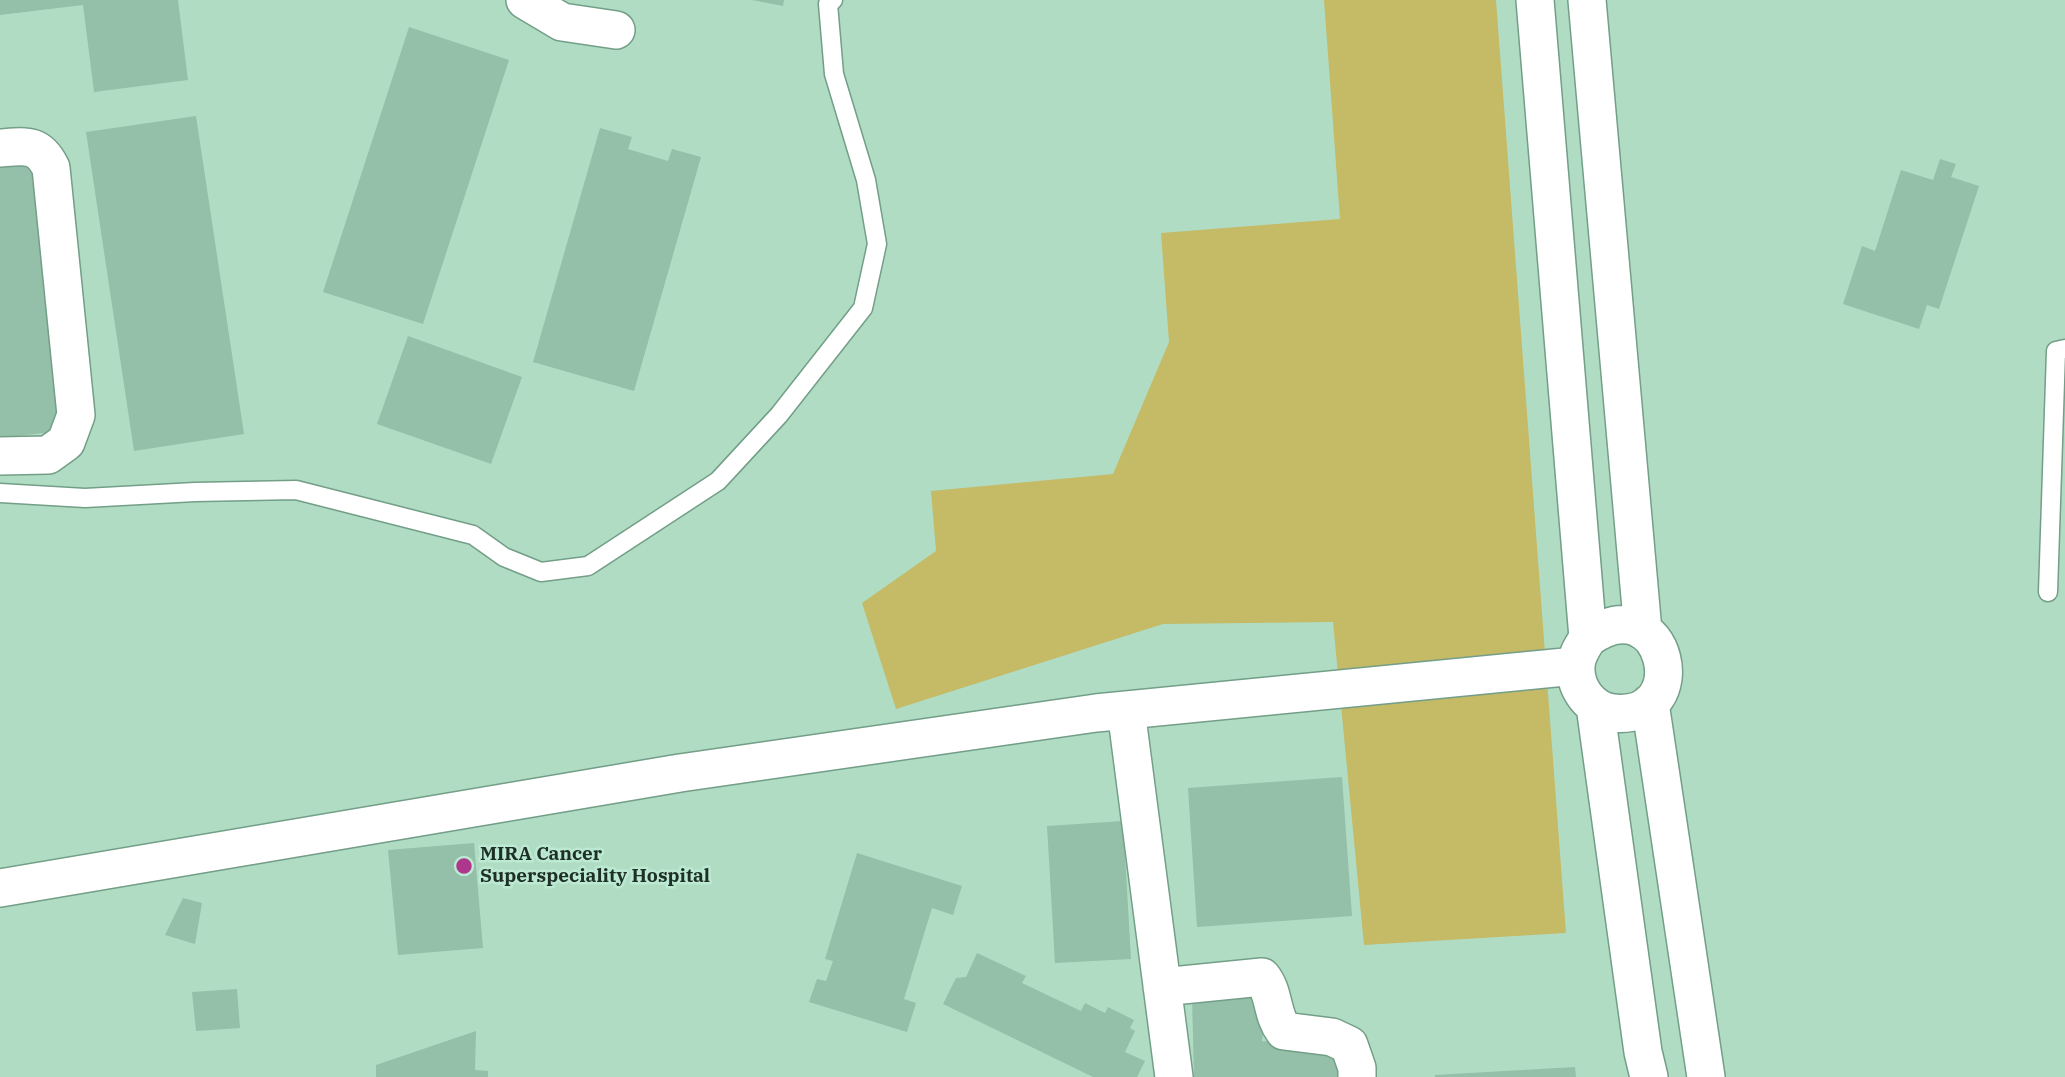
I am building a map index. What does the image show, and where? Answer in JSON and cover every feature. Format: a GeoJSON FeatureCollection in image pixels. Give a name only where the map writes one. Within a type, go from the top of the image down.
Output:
{"type":"FeatureCollection","features":[{"type":"Feature","properties":{"kind":"street"},"geometry":{"type":"LineString","coordinates":[[525,0],[562,22],[617,30]]}},
{"type":"Feature","properties":{"kind":"street"},"geometry":{"type":"LineString","coordinates":[[0,888],[680,773],[1126,710],[1582,652],[1601,629],[1616,625],[1643,631],[1654,640],[1662,652],[1664,679],[1659,692],[1650,703],[1638,710],[1625,714],[1609,712],[1595,706],[1583,695],[1577,681],[1582,652],[1535,0]]}},
{"type":"Feature","properties":{"kind":"street"},"geometry":{"type":"LineString","coordinates":[[1587,0],[1643,631]]}},
{"type":"Feature","properties":{"kind":"street"},"geometry":{"type":"LineString","coordinates":[[0,148],[27,146],[44,154],[51,168],[76,415],[66,442],[48,455],[0,456]]}},
{"type":"Feature","properties":{"kind":"street"},"geometry":{"type":"LineString","coordinates":[[1595,706],[1646,1065],[1703,1061],[1650,703]]}},
{"type":"Feature","properties":{"kind":"street"},"geometry":{"type":"LineString","coordinates":[[1126,710],[1174,1077]]}},
{"type":"Feature","properties":{"kind":"street"},"geometry":{"type":"LineString","coordinates":[[1162,987],[1262,977],[1270,987],[1275,1019],[1283,1031],[1332,1037],[1349,1045],[1357,1077]]}},
{"type":"Feature","properties":{"kind":"lane"},"geometry":{"type":"LineString","coordinates":[[0,493],[85,498],[296,490],[473,535],[504,558],[541,572],[588,566],[718,481],[779,415],[863,308],[877,244],[866,180],[834,74],[828,4],[833,0]]}},
{"type":"Feature","properties":{"kind":"lane"},"geometry":{"type":"LineString","coordinates":[[2048,592],[2056,351],[2065,349]]}},
{"type":"Feature","properties":{"kind":"shaded area"},"geometry":{"type":"Polygon","coordinates":[[[1324,0],[1496,0],[1566,933],[1364,945],[1333,622],[1163,624],[896,709],[862,603],[936,551],[931,491],[1113,474],[1169,342],[1161,233],[1340,219],[1324,0]]]}},
{"type":"Feature","properties":{"kind":"building"},"geometry":{"type":"Polygon","coordinates":[[[0,0],[178,0],[188,80],[94,92],[83,5],[0,15],[0,0]]]}},
{"type":"Feature","properties":{"kind":"building"},"geometry":{"type":"Polygon","coordinates":[[[752,0],[784,0],[783,6],[752,0]]]}},
{"type":"Feature","properties":{"kind":"building"},"geometry":{"type":"Polygon","coordinates":[[[409,27],[509,60],[423,324],[323,292],[409,27]]]}},
{"type":"Feature","properties":{"kind":"building"},"geometry":{"type":"Polygon","coordinates":[[[196,116],[244,434],[134,451],[86,132],[196,116]]]}},
{"type":"Feature","properties":{"kind":"building"},"geometry":{"type":"Polygon","coordinates":[[[600,128],[632,137],[628,149],[668,161],[672,149],[701,157],[634,391],[533,362],[600,128]]]}},
{"type":"Feature","properties":{"kind":"building"},"geometry":{"type":"Polygon","coordinates":[[[30,159],[62,431],[0,438],[0,162],[30,159]]]}},
{"type":"Feature","properties":{"kind":"building"},"geometry":{"type":"Polygon","coordinates":[[[1940,159],[1956,164],[1951,177],[1979,186],[1939,309],[1927,305],[1919,329],[1843,304],[1862,246],[1875,251],[1901,170],[1933,180],[1940,159]]]}},
{"type":"Feature","properties":{"kind":"building"},"geometry":{"type":"Polygon","coordinates":[[[408,336],[522,377],[491,464],[377,424],[408,336]]]}},
{"type":"Feature","properties":{"kind":"building"},"geometry":{"type":"Polygon","coordinates":[[[1342,777],[1352,916],[1197,927],[1188,788],[1342,777]]]}},
{"type":"Feature","properties":{"kind":"building"},"geometry":{"type":"Polygon","coordinates":[[[1123,821],[1131,959],[1055,963],[1047,826],[1123,821]]]}},
{"type":"Feature","properties":{"kind":"building"},"geometry":{"type":"Polygon","coordinates":[[[474,843],[483,948],[398,955],[388,850],[474,843]]]}},
{"type":"Feature","properties":{"kind":"building"},"geometry":{"type":"Polygon","coordinates":[[[857,853],[962,886],[953,915],[932,908],[904,999],[916,1003],[907,1032],[809,1002],[817,979],[826,981],[833,961],[825,959],[857,853]]]}},
{"type":"Feature","properties":{"kind":"building"},"geometry":{"type":"Polygon","coordinates":[[[183,898],[202,903],[195,944],[165,935],[183,898]]]}},
{"type":"Feature","properties":{"kind":"building"},"geometry":{"type":"Polygon","coordinates":[[[977,953],[1026,976],[1022,983],[1081,1011],[1085,1003],[1105,1013],[1108,1007],[1134,1020],[1130,1028],[1135,1031],[1125,1052],[1145,1061],[1137,1077],[1093,1077],[943,1004],[956,978],[966,977],[977,953]]]}},
{"type":"Feature","properties":{"kind":"building"},"geometry":{"type":"Polygon","coordinates":[[[237,989],[240,1028],[196,1031],[192,992],[237,989]]]}},
{"type":"Feature","properties":{"kind":"building"},"geometry":{"type":"Polygon","coordinates":[[[1240,990],[1246,998],[1261,998],[1265,1019],[1262,1041],[1330,1045],[1346,1077],[1194,1077],[1192,997],[1240,990]]]}},
{"type":"Feature","properties":{"kind":"building"},"geometry":{"type":"Polygon","coordinates":[[[476,1031],[475,1070],[488,1071],[488,1077],[376,1077],[376,1065],[476,1031]]]}},
{"type":"Feature","properties":{"kind":"building"},"geometry":{"type":"Polygon","coordinates":[[[1575,1067],[1576,1077],[1435,1077],[1435,1075],[1575,1067]]]}},
{"type":"Feature","properties":{"kind":"place","name":"MIRA Cancer Superspeciality Hospital"},"geometry":{"type":"Point","coordinates":[464,866]}}]}
